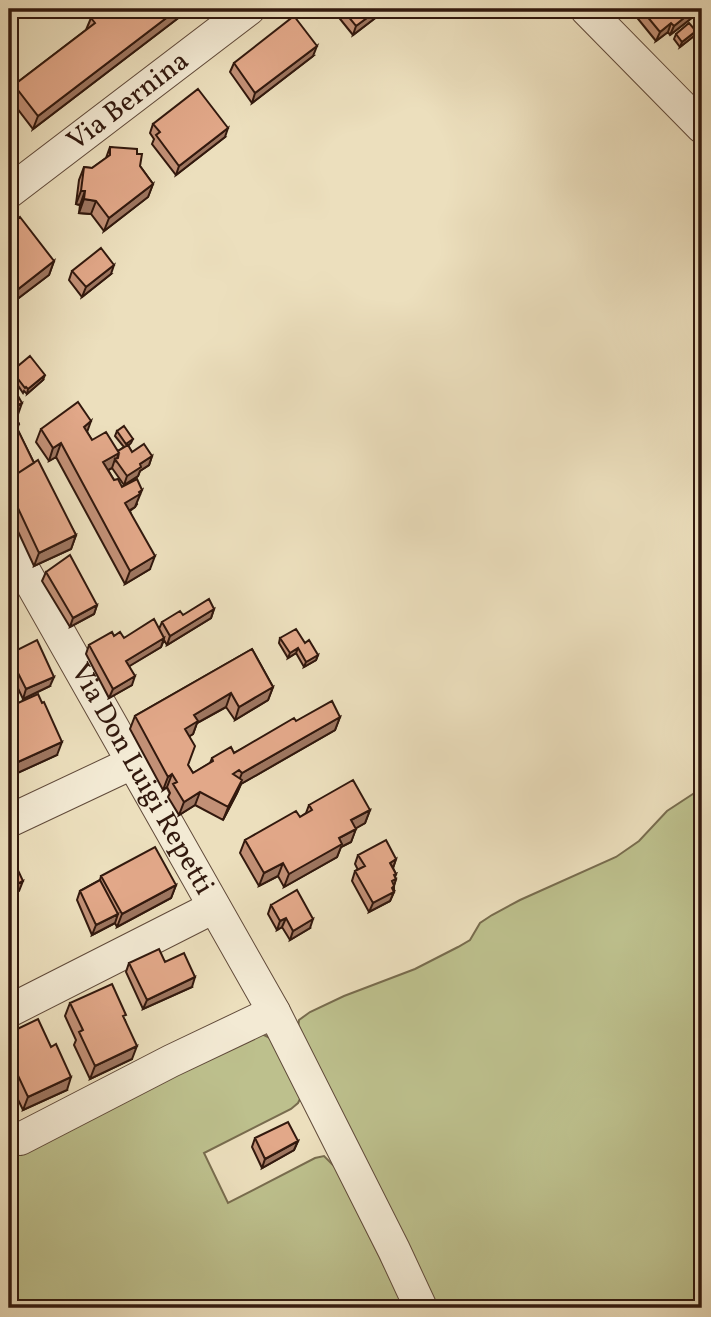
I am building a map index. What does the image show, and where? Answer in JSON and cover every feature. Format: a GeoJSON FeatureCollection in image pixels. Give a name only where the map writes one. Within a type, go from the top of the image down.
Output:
{"type":"FeatureCollection","features":[{"type":"Feature","properties":{"kind":"street","name":"Via Bernina"},"geometry":{"type":"LineString","coordinates":[[9,192],[249,9]]}},
{"type":"Feature","properties":{"kind":"street"},"geometry":{"type":"LineString","coordinates":[[586,9],[702,127]]}},
{"type":"Feature","properties":{"kind":"street","name":"Via Don Luigi Repetti"},"geometry":{"type":"LineString","coordinates":[[11,555],[274,1012],[421,1308]]}},
{"type":"Feature","properties":{"kind":"street"},"geometry":{"type":"LineString","coordinates":[[9,821],[132,763]]}},
{"type":"Feature","properties":{"kind":"street"},"geometry":{"type":"LineString","coordinates":[[9,1010],[214,907]]}},
{"type":"Feature","properties":{"kind":"street"},"geometry":{"type":"LineString","coordinates":[[20,1139],[139,1077],[274,1012]]}},
{"type":"Feature","properties":{"kind":"green space"},"geometry":{"type":"Polygon","coordinates":[[[702,788],[702,1308],[433,1308],[298,1029],[299,1020],[344,996],[415,969],[458,947],[470,940],[480,923],[492,915],[616,857],[639,841],[667,811],[702,788]]]}},
{"type":"Feature","properties":{"kind":"green space"},"geometry":{"type":"Polygon","coordinates":[[[262,1034],[276,1041],[302,1095],[291,1109],[204,1153],[228,1203],[315,1158],[324,1156],[335,1167],[405,1308],[9,1308],[9,1150],[262,1034]]]}},
{"type":"Feature","properties":{"kind":"building"},"geometry":{"type":"Polygon","coordinates":[[[103,9],[178,9],[38,116],[14,85],[95,23],[91,18],[103,9]]]}},
{"type":"Feature","properties":{"kind":"building"},"geometry":{"type":"Polygon","coordinates":[[[342,9],[379,9],[356,26],[342,9]]]}},
{"type":"Feature","properties":{"kind":"building"},"geometry":{"type":"Polygon","coordinates":[[[641,9],[695,9],[674,26],[671,23],[660,32],[641,9]]]}},
{"type":"Feature","properties":{"kind":"building"},"geometry":{"type":"Polygon","coordinates":[[[294,16],[317,46],[255,93],[234,63],[294,16]]]}},
{"type":"Feature","properties":{"kind":"building"},"geometry":{"type":"Polygon","coordinates":[[[689,23],[696,31],[682,42],[676,34],[689,23]]]}},
{"type":"Feature","properties":{"kind":"building"},"geometry":{"type":"Polygon","coordinates":[[[198,89],[228,128],[179,166],[156,135],[160,132],[153,124],[198,89]]]}},
{"type":"Feature","properties":{"kind":"building"},"geometry":{"type":"Polygon","coordinates":[[[110,147],[137,149],[137,154],[142,154],[140,166],[153,184],[109,218],[96,201],[84,199],[85,191],[81,191],[84,167],[92,168],[110,155],[110,147]]]}},
{"type":"Feature","properties":{"kind":"building"},"geometry":{"type":"Polygon","coordinates":[[[20,217],[54,261],[17,290],[9,280],[9,226],[20,217]]]}},
{"type":"Feature","properties":{"kind":"building"},"geometry":{"type":"Polygon","coordinates":[[[101,248],[114,265],[86,287],[72,271],[101,248]]]}},
{"type":"Feature","properties":{"kind":"building"},"geometry":{"type":"Polygon","coordinates":[[[30,356],[45,375],[28,389],[12,371],[30,356]]]}},
{"type":"Feature","properties":{"kind":"building"},"geometry":{"type":"Polygon","coordinates":[[[13,387],[22,403],[9,410],[9,390],[13,387]]]}},
{"type":"Feature","properties":{"kind":"building"},"geometry":{"type":"Polygon","coordinates":[[[78,402],[91,421],[84,427],[92,440],[106,432],[119,453],[103,462],[114,480],[118,479],[122,487],[137,479],[142,490],[125,503],[155,556],[130,571],[61,443],[53,448],[41,429],[78,402]]]}},
{"type":"Feature","properties":{"kind":"building"},"geometry":{"type":"Polygon","coordinates":[[[13,413],[19,424],[16,426],[34,463],[9,479],[9,416],[13,413]]]}},
{"type":"Feature","properties":{"kind":"building"},"geometry":{"type":"Polygon","coordinates":[[[124,426],[133,439],[126,444],[117,431],[124,426]]]}},
{"type":"Feature","properties":{"kind":"building"},"geometry":{"type":"Polygon","coordinates":[[[144,444],[152,456],[127,476],[115,459],[118,458],[118,451],[128,445],[132,452],[144,444]]]}},
{"type":"Feature","properties":{"kind":"building"},"geometry":{"type":"Polygon","coordinates":[[[38,460],[76,535],[39,553],[9,489],[9,479],[38,460]]]}},
{"type":"Feature","properties":{"kind":"building"},"geometry":{"type":"Polygon","coordinates":[[[70,555],[97,605],[73,618],[46,572],[70,555]]]}},
{"type":"Feature","properties":{"kind":"building"},"geometry":{"type":"Polygon","coordinates":[[[209,599],[214,609],[170,636],[162,622],[180,611],[183,615],[209,599]]]}},
{"type":"Feature","properties":{"kind":"building"},"geometry":{"type":"Polygon","coordinates":[[[154,619],[164,638],[126,661],[135,676],[113,689],[89,645],[112,632],[114,636],[120,632],[124,638],[154,619]]]}},
{"type":"Feature","properties":{"kind":"building"},"geometry":{"type":"Polygon","coordinates":[[[296,629],[305,643],[309,640],[318,655],[306,662],[298,648],[290,653],[280,638],[296,629]]]}},
{"type":"Feature","properties":{"kind":"building"},"geometry":{"type":"Polygon","coordinates":[[[37,640],[54,677],[26,689],[17,671],[15,673],[9,654],[37,640]]]}},
{"type":"Feature","properties":{"kind":"building"},"geometry":{"type":"Polygon","coordinates":[[[252,649],[273,687],[239,707],[231,693],[194,715],[198,721],[185,729],[195,746],[188,765],[193,773],[231,747],[234,753],[294,718],[296,721],[332,701],[340,717],[242,773],[239,770],[233,774],[242,780],[228,807],[200,792],[184,802],[173,784],[177,782],[172,774],[168,777],[135,716],[252,649]]]}},
{"type":"Feature","properties":{"kind":"building"},"geometry":{"type":"Polygon","coordinates":[[[38,694],[62,742],[18,762],[9,741],[9,707],[38,694]]]}},
{"type":"Feature","properties":{"kind":"building"},"geometry":{"type":"Polygon","coordinates":[[[353,780],[370,810],[351,820],[356,829],[339,838],[342,844],[289,874],[283,863],[264,873],[245,840],[296,811],[300,817],[312,810],[309,805],[353,780]]]}},
{"type":"Feature","properties":{"kind":"building"},"geometry":{"type":"Polygon","coordinates":[[[386,840],[396,859],[390,863],[396,874],[396,879],[392,881],[394,892],[373,903],[355,871],[365,866],[358,855],[386,840]]]}},
{"type":"Feature","properties":{"kind":"building"},"geometry":{"type":"Polygon","coordinates":[[[155,847],[176,885],[122,914],[101,876],[155,847]]]}},
{"type":"Feature","properties":{"kind":"building"},"geometry":{"type":"Polygon","coordinates":[[[9,851],[23,881],[9,888],[9,851]]]}},
{"type":"Feature","properties":{"kind":"building"},"geometry":{"type":"Polygon","coordinates":[[[100,880],[118,914],[96,925],[80,891],[100,880]]]}},
{"type":"Feature","properties":{"kind":"building"},"geometry":{"type":"Polygon","coordinates":[[[297,890],[313,919],[293,931],[286,918],[280,921],[271,905],[297,890]]]}},
{"type":"Feature","properties":{"kind":"building"},"geometry":{"type":"Polygon","coordinates":[[[159,949],[165,962],[184,953],[195,977],[147,1000],[129,963],[159,949]]]}},
{"type":"Feature","properties":{"kind":"building"},"geometry":{"type":"Polygon","coordinates":[[[112,984],[137,1046],[95,1066],[79,1032],[83,1030],[70,1003],[112,984]]]}},
{"type":"Feature","properties":{"kind":"building"},"geometry":{"type":"Polygon","coordinates":[[[38,1019],[51,1047],[56,1044],[71,1077],[28,1097],[15,1069],[11,1071],[9,1066],[9,1033],[38,1019]]]}},
{"type":"Feature","properties":{"kind":"building"},"geometry":{"type":"Polygon","coordinates":[[[288,1122],[298,1141],[265,1159],[255,1138],[288,1122]]]}}]}
